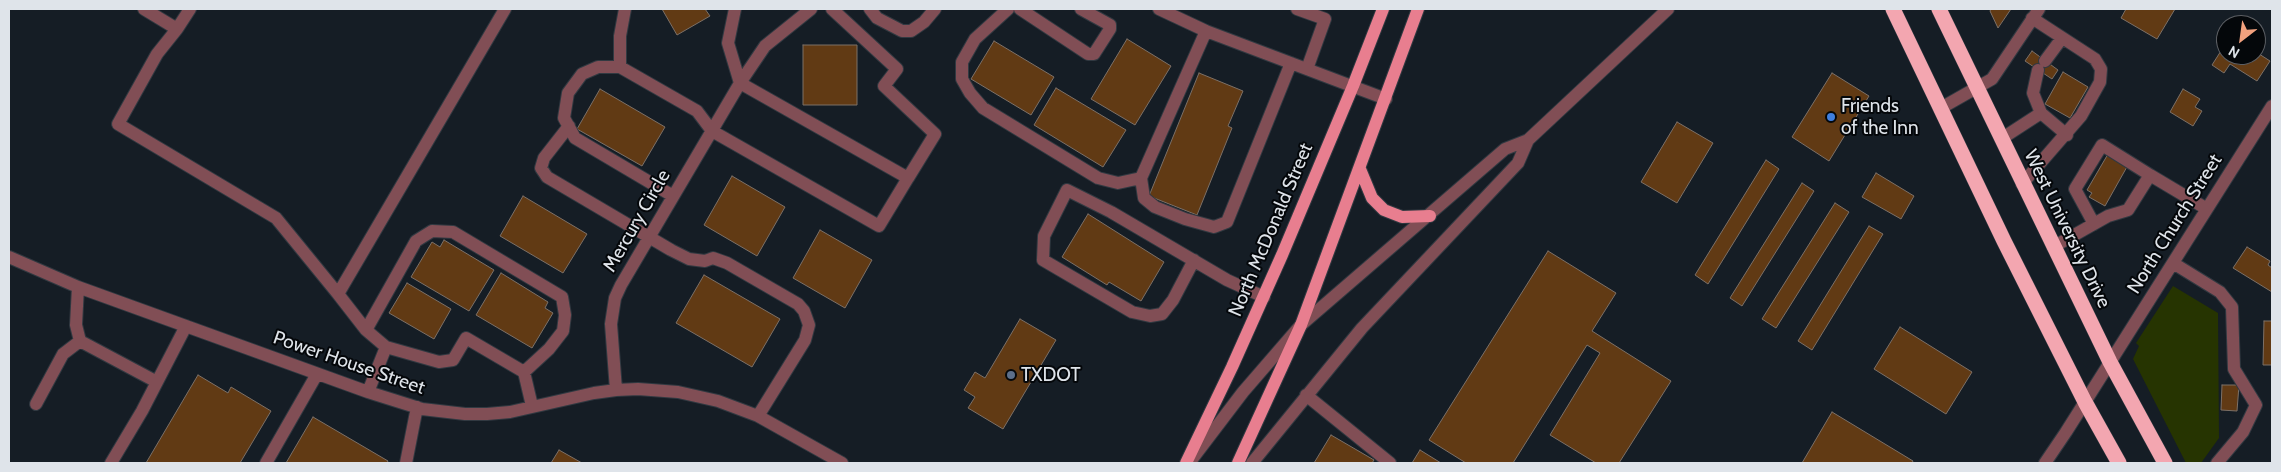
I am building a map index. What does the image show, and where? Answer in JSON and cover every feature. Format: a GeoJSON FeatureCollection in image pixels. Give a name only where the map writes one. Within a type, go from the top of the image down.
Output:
{"type":"FeatureCollection","features":[{"type":"Feature","properties":{"kind":"highway"},"geometry":{"type":"LineString","coordinates":[[1893,9],[2004,241],[2085,402],[2119,463]]}},
{"type":"Feature","properties":{"kind":"highway","name":"West University Drive"},"geometry":{"type":"LineString","coordinates":[[1939,9],[2053,248],[2110,362],[2165,463]]}},
{"type":"Feature","properties":{"kind":"main road","name":"North McDonald Street"},"geometry":{"type":"LineString","coordinates":[[1188,463],[1264,296],[1353,86],[1383,9]]}},
{"type":"Feature","properties":{"kind":"main road"},"geometry":{"type":"LineString","coordinates":[[1238,463],[1301,325],[1418,9]]}},
{"type":"Feature","properties":{"kind":"main road"},"geometry":{"type":"LineString","coordinates":[[1360,169],[1372,198],[1384,210],[1402,217],[1430,216]]}},
{"type":"Feature","properties":{"kind":"street"},"geometry":{"type":"LineString","coordinates":[[144,9],[177,29]]}},
{"type":"Feature","properties":{"kind":"street"},"geometry":{"type":"LineString","coordinates":[[190,9],[157,54],[118,124],[276,218],[366,330],[386,347],[439,362],[453,360],[466,338],[524,372],[532,406]]}},
{"type":"Feature","properties":{"kind":"street"},"geometry":{"type":"LineString","coordinates":[[338,294],[505,9]]}},
{"type":"Feature","properties":{"kind":"street"},"geometry":{"type":"LineString","coordinates":[[620,67],[620,36],[625,9]]}},
{"type":"Feature","properties":{"kind":"street"},"geometry":{"type":"LineString","coordinates":[[735,9],[728,43],[740,83],[908,178]]}},
{"type":"Feature","properties":{"kind":"street","name":"Mercury Circle"},"geometry":{"type":"LineString","coordinates":[[616,390],[611,338],[612,310],[621,285],[740,83],[765,46],[812,9]]}},
{"type":"Feature","properties":{"kind":"street"},"geometry":{"type":"LineString","coordinates":[[673,196],[576,138],[564,118],[568,93],[582,74],[598,67],[620,67],[697,111],[712,131],[879,226],[935,134],[884,86],[897,69],[832,9]]}},
{"type":"Feature","properties":{"kind":"street"},"geometry":{"type":"LineString","coordinates":[[870,9],[877,18],[902,31],[910,30],[924,22],[935,9]]}},
{"type":"Feature","properties":{"kind":"street"},"geometry":{"type":"LineString","coordinates":[[1008,9],[975,40],[962,62],[962,79],[970,92],[983,108],[1098,178],[1118,183],[1140,178]]}},
{"type":"Feature","properties":{"kind":"street"},"geometry":{"type":"LineString","coordinates":[[1020,9],[1088,54],[1094,54],[1110,25],[1081,9]]}},
{"type":"Feature","properties":{"kind":"street"},"geometry":{"type":"LineString","coordinates":[[1297,9],[1325,19],[1307,69]]}},
{"type":"Feature","properties":{"kind":"street"},"geometry":{"type":"LineString","coordinates":[[1188,463],[1243,392],[1301,325],[1430,216],[1505,149],[1528,140],[1668,9]]}},
{"type":"Feature","properties":{"kind":"street"},"geometry":{"type":"LineString","coordinates":[[1165,10],[1206,31],[1386,99]]}},
{"type":"Feature","properties":{"kind":"street"},"geometry":{"type":"LineString","coordinates":[[1941,108],[1978,89],[1996,74],[2036,13],[2062,38],[2095,59],[2101,69],[2100,82],[2081,116],[2022,184]]}},
{"type":"Feature","properties":{"kind":"street"},"geometry":{"type":"LineString","coordinates":[[1206,31],[1140,178],[1144,198],[1155,207],[1185,219],[1214,227],[1227,222],[1291,63]]}},
{"type":"Feature","properties":{"kind":"street"},"geometry":{"type":"LineString","coordinates":[[2062,38],[2042,66],[2033,93],[2041,113],[2066,135]]}},
{"type":"Feature","properties":{"kind":"street","name":"North Church Street"},"geometry":{"type":"LineString","coordinates":[[2044,463],[2085,402],[2272,106]]}},
{"type":"Feature","properties":{"kind":"street"},"geometry":{"type":"LineString","coordinates":[[2001,139],[2041,113]]}},
{"type":"Feature","properties":{"kind":"street"},"geometry":{"type":"LineString","coordinates":[[568,126],[544,158],[542,168],[546,177],[689,259],[705,261],[713,258],[728,263],[798,304],[804,311],[809,325],[805,340],[758,416]]}},
{"type":"Feature","properties":{"kind":"street"},"geometry":{"type":"LineString","coordinates":[[1252,463],[1306,394],[1397,289],[1518,163],[1528,140]]}},
{"type":"Feature","properties":{"kind":"street"},"geometry":{"type":"LineString","coordinates":[[2094,224],[2075,189],[2102,145],[2207,209]]}},
{"type":"Feature","properties":{"kind":"street"},"geometry":{"type":"LineString","coordinates":[[2053,248],[2108,216],[2128,210],[2150,175]]}},
{"type":"Feature","properties":{"kind":"street"},"geometry":{"type":"LineString","coordinates":[[1194,260],[1174,300],[1162,314],[1150,316],[1132,312],[1043,260],[1044,236],[1068,190],[1111,212],[1194,260],[1227,280],[1264,296]]}},
{"type":"Feature","properties":{"kind":"street"},"geometry":{"type":"LineString","coordinates":[[366,330],[416,241],[432,231],[453,232],[562,297],[566,315],[563,331],[549,349],[524,372]]}},
{"type":"Feature","properties":{"kind":"street","name":"Power House Street"},"geometry":{"type":"LineString","coordinates":[[9,257],[78,287],[317,374],[417,407],[465,414],[510,412],[616,390],[638,389],[678,392],[718,401],[758,416],[842,463]]}},
{"type":"Feature","properties":{"kind":"street"},"geometry":{"type":"LineString","coordinates":[[2173,263],[2220,292],[2232,307],[2234,369],[2256,405],[2243,432],[2217,463]]}},
{"type":"Feature","properties":{"kind":"street"},"geometry":{"type":"LineString","coordinates":[[78,287],[76,325],[80,341],[157,382]]}},
{"type":"Feature","properties":{"kind":"street"},"geometry":{"type":"LineString","coordinates":[[111,463],[186,326]]}},
{"type":"Feature","properties":{"kind":"street"},"geometry":{"type":"LineString","coordinates":[[36,404],[63,354],[80,341]]}},
{"type":"Feature","properties":{"kind":"street"},"geometry":{"type":"LineString","coordinates":[[368,392],[386,347]]}},
{"type":"Feature","properties":{"kind":"street"},"geometry":{"type":"LineString","coordinates":[[266,463],[317,374]]}},
{"type":"Feature","properties":{"kind":"street"},"geometry":{"type":"LineString","coordinates":[[1306,394],[1390,463]]}},
{"type":"Feature","properties":{"kind":"street"},"geometry":{"type":"LineString","coordinates":[[406,463],[417,407]]}},
{"type":"Feature","properties":{"kind":"green space"},"geometry":{"type":"Polygon","coordinates":[[[2173,286],[2218,313],[2219,438],[2201,463],[2186,463],[2133,359],[2139,346],[2136,343],[2173,286]]]}},
{"type":"Feature","properties":{"kind":"building"},"geometry":{"type":"Polygon","coordinates":[[[662,9],[705,9],[710,16],[677,35],[662,9]]]}},
{"type":"Feature","properties":{"kind":"building"},"geometry":{"type":"Polygon","coordinates":[[[1991,9],[2011,9],[1998,28],[1990,11],[1991,9]]]}},
{"type":"Feature","properties":{"kind":"building"},"geometry":{"type":"Polygon","coordinates":[[[2126,9],[2175,9],[2157,39],[2121,18],[2126,9]]]}},
{"type":"Feature","properties":{"kind":"building"},"geometry":{"type":"Polygon","coordinates":[[[1127,39],[1171,66],[1135,125],[1091,99],[1127,39]]]}},
{"type":"Feature","properties":{"kind":"building"},"geometry":{"type":"Polygon","coordinates":[[[994,41],[1054,77],[1031,115],[971,79],[994,41]]]}},
{"type":"Feature","properties":{"kind":"building"},"geometry":{"type":"Polygon","coordinates":[[[803,45],[857,45],[857,105],[803,105],[803,45]]]}},
{"type":"Feature","properties":{"kind":"building"},"geometry":{"type":"Polygon","coordinates":[[[2032,51],[2058,70],[2052,79],[2025,61],[2032,51]]]}},
{"type":"Feature","properties":{"kind":"building"},"geometry":{"type":"Polygon","coordinates":[[[2266,58],[2270,61],[2257,81],[2232,65],[2266,65],[2266,58]]]}},
{"type":"Feature","properties":{"kind":"building"},"geometry":{"type":"Polygon","coordinates":[[[2216,59],[2216,65],[2229,65],[2224,73],[2212,65],[2216,59]]]}},
{"type":"Feature","properties":{"kind":"building"},"geometry":{"type":"Polygon","coordinates":[[[2063,72],[2088,87],[2070,118],[2045,104],[2063,72]]]}},
{"type":"Feature","properties":{"kind":"building"},"geometry":{"type":"Polygon","coordinates":[[[1199,73],[1243,91],[1228,126],[1232,128],[1197,215],[1149,196],[1199,73]]]}},
{"type":"Feature","properties":{"kind":"building","name":"Friends of the Inn"},"geometry":{"type":"Polygon","coordinates":[[[1832,73],[1869,96],[1829,161],[1792,137],[1832,73]]]}},
{"type":"Feature","properties":{"kind":"building"},"geometry":{"type":"Polygon","coordinates":[[[1056,88],[1126,130],[1103,167],[1034,125],[1056,88]]]}},
{"type":"Feature","properties":{"kind":"building"},"geometry":{"type":"Polygon","coordinates":[[[600,89],[665,127],[642,166],[577,129],[600,89]]]}},
{"type":"Feature","properties":{"kind":"building"},"geometry":{"type":"Polygon","coordinates":[[[2183,89],[2200,99],[2195,107],[2202,111],[2193,126],[2170,112],[2183,89]]]}},
{"type":"Feature","properties":{"kind":"building"},"geometry":{"type":"Polygon","coordinates":[[[1677,122],[1713,143],[1677,203],[1641,182],[1677,122]]]}},
{"type":"Feature","properties":{"kind":"building"},"geometry":{"type":"Polygon","coordinates":[[[2108,154],[2128,165],[2105,206],[2089,197],[2092,193],[2087,190],[2108,154]]]}},
{"type":"Feature","properties":{"kind":"building"},"geometry":{"type":"Polygon","coordinates":[[[1766,160],[1779,169],[1708,284],[1695,275],[1766,160]]]}},
{"type":"Feature","properties":{"kind":"building"},"geometry":{"type":"Polygon","coordinates":[[[1876,173],[1914,196],[1901,219],[1862,197],[1876,173]]]}},
{"type":"Feature","properties":{"kind":"building"},"geometry":{"type":"Polygon","coordinates":[[[732,176],[785,207],[757,256],[704,225],[732,176]]]}},
{"type":"Feature","properties":{"kind":"building"},"geometry":{"type":"Polygon","coordinates":[[[1802,183],[1814,191],[1742,306],[1730,298],[1802,183]]]}},
{"type":"Feature","properties":{"kind":"building"},"geometry":{"type":"Polygon","coordinates":[[[523,196],[587,234],[563,273],[500,236],[523,196]]]}},
{"type":"Feature","properties":{"kind":"building"},"geometry":{"type":"Polygon","coordinates":[[[1835,203],[1849,212],[1776,328],[1762,319],[1835,203]]]}},
{"type":"Feature","properties":{"kind":"building"},"geometry":{"type":"Polygon","coordinates":[[[1088,214],[1164,262],[1141,301],[1109,282],[1107,285],[1062,257],[1088,214]]]}},
{"type":"Feature","properties":{"kind":"building"},"geometry":{"type":"Polygon","coordinates":[[[1869,226],[1883,234],[1812,350],[1798,341],[1869,226]]]}},
{"type":"Feature","properties":{"kind":"building"},"geometry":{"type":"Polygon","coordinates":[[[820,230],[872,260],[845,308],[793,278],[820,230]]]}},
{"type":"Feature","properties":{"kind":"building"},"geometry":{"type":"Polygon","coordinates":[[[444,240],[494,270],[469,311],[411,277],[432,242],[440,247],[444,240]]]}},
{"type":"Feature","properties":{"kind":"building"},"geometry":{"type":"Polygon","coordinates":[[[2247,247],[2270,261],[2268,265],[2272,268],[2272,292],[2233,268],[2247,247]]]}},
{"type":"Feature","properties":{"kind":"building"},"geometry":{"type":"Polygon","coordinates":[[[1548,251],[1616,293],[1592,331],[1671,381],[1619,463],[1596,463],[1550,435],[1600,353],[1587,345],[1513,463],[1466,463],[1429,440],[1548,251]]]}},
{"type":"Feature","properties":{"kind":"building"},"geometry":{"type":"Polygon","coordinates":[[[501,273],[548,302],[545,308],[553,313],[532,348],[476,315],[501,273]]]}},
{"type":"Feature","properties":{"kind":"building"},"geometry":{"type":"Polygon","coordinates":[[[704,275],[780,319],[752,367],[676,323],[704,275]]]}},
{"type":"Feature","properties":{"kind":"building"},"geometry":{"type":"Polygon","coordinates":[[[407,283],[451,309],[434,339],[389,313],[407,283]]]}},
{"type":"Feature","properties":{"kind":"building","name":"TXDOT"},"geometry":{"type":"Polygon","coordinates":[[[1020,319],[1056,340],[1003,429],[968,408],[975,397],[964,390],[975,372],[985,378],[1020,319]]]}},
{"type":"Feature","properties":{"kind":"building"},"geometry":{"type":"Polygon","coordinates":[[[2264,321],[2272,321],[2272,365],[2263,365],[2264,321]]]}},
{"type":"Feature","properties":{"kind":"building"},"geometry":{"type":"Polygon","coordinates":[[[1900,327],[1972,372],[1946,414],[1874,369],[1900,327]]]}},
{"type":"Feature","properties":{"kind":"building"},"geometry":{"type":"Polygon","coordinates":[[[198,375],[228,393],[231,387],[271,411],[240,463],[146,463],[198,375]]]}},
{"type":"Feature","properties":{"kind":"building"},"geometry":{"type":"Polygon","coordinates":[[[2222,385],[2239,385],[2237,411],[2221,410],[2222,385]]]}},
{"type":"Feature","properties":{"kind":"building"},"geometry":{"type":"Polygon","coordinates":[[[1832,412],[1913,461],[1912,463],[1802,463],[1832,412]]]}},
{"type":"Feature","properties":{"kind":"building"},"geometry":{"type":"Polygon","coordinates":[[[313,417],[388,461],[387,463],[286,463],[313,417]]]}},
{"type":"Feature","properties":{"kind":"building"},"geometry":{"type":"Polygon","coordinates":[[[1331,435],[1374,460],[1372,463],[1314,463],[1331,435]]]}},
{"type":"Feature","properties":{"kind":"building"},"geometry":{"type":"Polygon","coordinates":[[[559,450],[582,463],[551,463],[559,450]]]}},
{"type":"Feature","properties":{"kind":"building"},"geometry":{"type":"Polygon","coordinates":[[[1420,450],[1441,463],[1412,463],[1420,450]]]}},
{"type":"Feature","properties":{"kind":"place","name":"Friends of the Inn"},"geometry":{"type":"Point","coordinates":[1831,117]}},
{"type":"Feature","properties":{"kind":"place","name":"TXDOT"},"geometry":{"type":"Point","coordinates":[1011,375]}}]}
